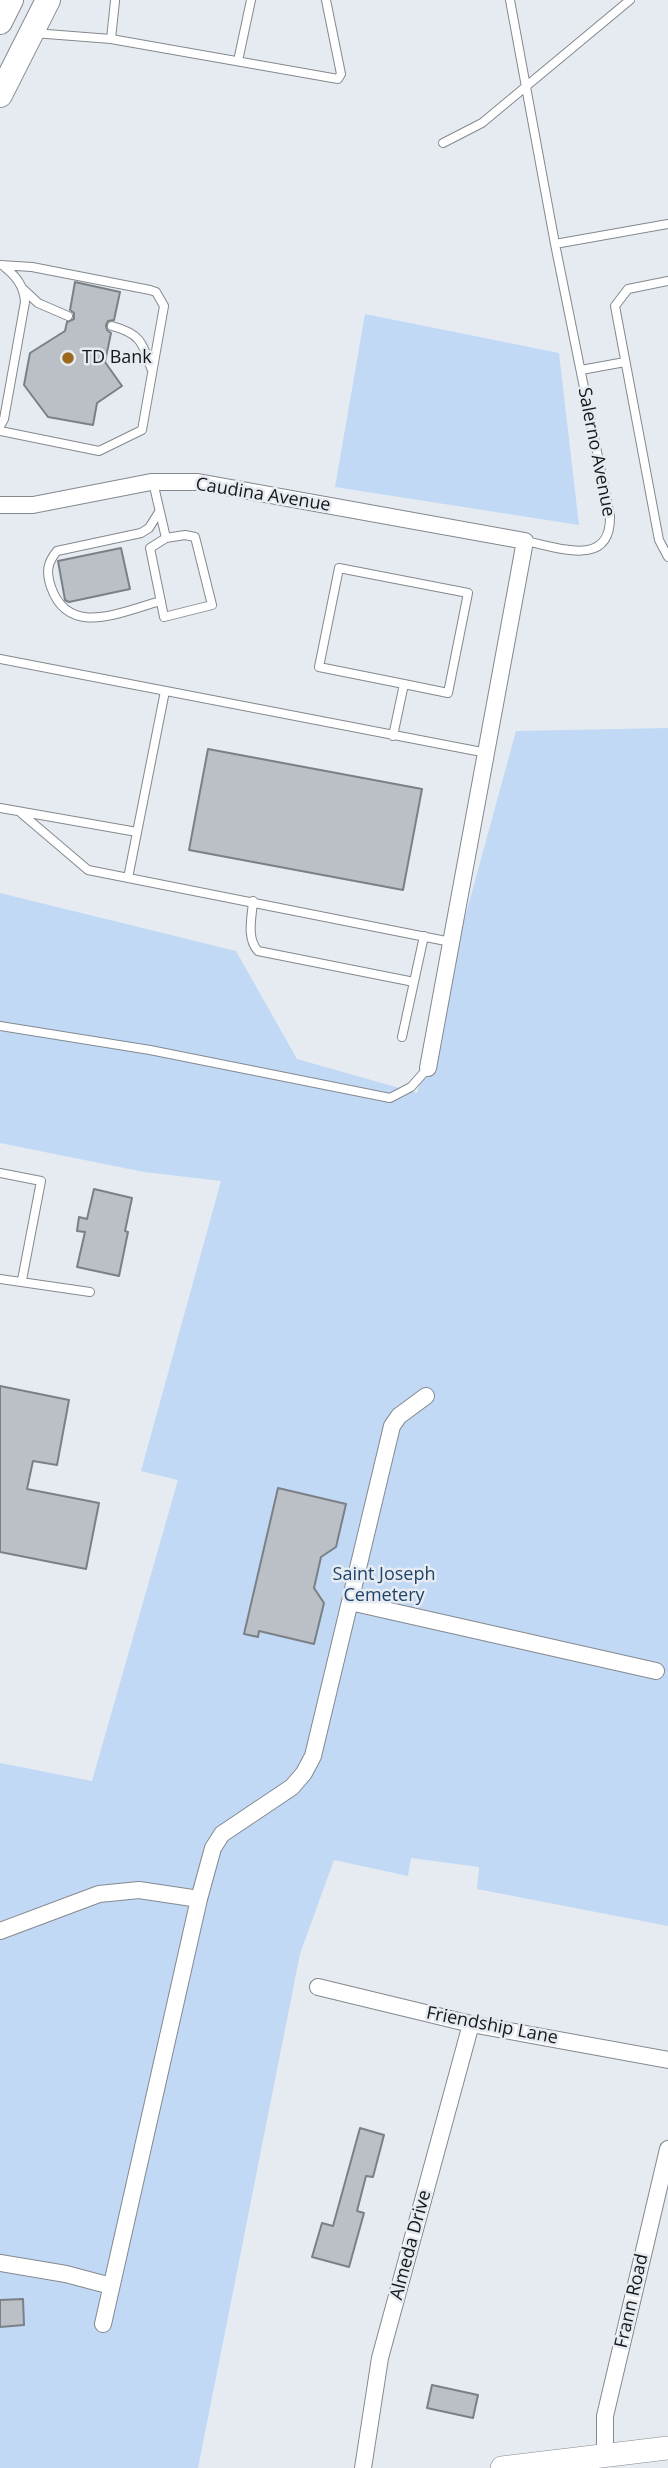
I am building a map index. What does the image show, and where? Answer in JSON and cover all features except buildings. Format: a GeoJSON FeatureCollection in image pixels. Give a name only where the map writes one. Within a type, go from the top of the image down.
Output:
{"type":"FeatureCollection","features":[{"type":"Feature","properties":{"kind":"main road"},"geometry":{"type":"LineString","coordinates":[[0,95],[48,0]]}},
{"type":"Feature","properties":{"kind":"street","name":"Caudina Avenue"},"geometry":{"type":"LineString","coordinates":[[0,505],[33,505],[153,482],[198,482],[525,541]]}},
{"type":"Feature","properties":{"kind":"street"},"geometry":{"type":"LineString","coordinates":[[428,1068],[525,541]]}},
{"type":"Feature","properties":{"kind":"street"},"geometry":{"type":"LineString","coordinates":[[103,2324],[199,1899],[213,1848],[222,1834],[292,1787],[313,1756],[392,1426],[399,1416],[426,1396]]}},
{"type":"Feature","properties":{"kind":"street"},"geometry":{"type":"LineString","coordinates":[[350,1602],[656,1671]]}},
{"type":"Feature","properties":{"kind":"street"},"geometry":{"type":"LineString","coordinates":[[0,1931],[99,1894],[139,1890],[199,1899]]}},
{"type":"Feature","properties":{"kind":"street","name":"Friendship Lane"},"geometry":{"type":"LineString","coordinates":[[318,1987],[471,2024],[668,2060]]}},
{"type":"Feature","properties":{"kind":"street","name":"Almeda Drive"},"geometry":{"type":"LineString","coordinates":[[363,2468],[380,2358],[471,2024]]}},
{"type":"Feature","properties":{"kind":"street","name":"Frann Road"},"geometry":{"type":"LineString","coordinates":[[603,2462],[605,2416],[668,2149]]}},
{"type":"Feature","properties":{"kind":"street"},"geometry":{"type":"LineString","coordinates":[[0,2263],[66,2274],[111,2286]]}},
{"type":"Feature","properties":{"kind":"street"},"geometry":{"type":"LineString","coordinates":[[502,2468],[603,2462],[668,2448]]}},
{"type":"Feature","properties":{"kind":"lane"},"geometry":{"type":"LineString","coordinates":[[238,61],[251,0]]}},
{"type":"Feature","properties":{"kind":"lane"},"geometry":{"type":"LineString","coordinates":[[31,33],[111,39],[338,79],[341,74],[326,0]]}},
{"type":"Feature","properties":{"kind":"lane","name":"Salerno Avenue"},"geometry":{"type":"LineString","coordinates":[[510,0],[555,244],[610,516],[606,540],[597,548],[585,551],[525,541]]}},
{"type":"Feature","properties":{"kind":"lane"},"geometry":{"type":"LineString","coordinates":[[443,143],[482,123],[630,0]]}},
{"type":"Feature","properties":{"kind":"lane"},"geometry":{"type":"LineString","coordinates":[[111,39],[115,1]]}},
{"type":"Feature","properties":{"kind":"lane"},"geometry":{"type":"LineString","coordinates":[[555,244],[668,224]]}},
{"type":"Feature","properties":{"kind":"lane"},"geometry":{"type":"LineString","coordinates":[[1,265],[11,272],[23,289],[38,303],[68,316]]}},
{"type":"Feature","properties":{"kind":"lane"},"geometry":{"type":"LineString","coordinates":[[0,431],[99,450],[142,430],[164,306],[156,292],[32,267],[1,265]]}},
{"type":"Feature","properties":{"kind":"lane"},"geometry":{"type":"LineString","coordinates":[[668,281],[628,289],[614,306],[659,540],[668,557]]}},
{"type":"Feature","properties":{"kind":"lane"},"geometry":{"type":"LineString","coordinates":[[0,426],[4,419],[25,302],[23,289]]}},
{"type":"Feature","properties":{"kind":"lane"},"geometry":{"type":"LineString","coordinates":[[112,326],[135,335],[142,342],[152,371]]}},
{"type":"Feature","properties":{"kind":"lane"},"geometry":{"type":"LineString","coordinates":[[581,370],[625,362]]}},
{"type":"Feature","properties":{"kind":"lane"},"geometry":{"type":"LineString","coordinates":[[153,482],[166,538]]}},
{"type":"Feature","properties":{"kind":"lane"},"geometry":{"type":"LineString","coordinates":[[159,512],[149,528],[141,533],[57,551],[50,560],[47,571],[58,604],[74,616],[90,619],[161,601]]}},
{"type":"Feature","properties":{"kind":"lane"},"geometry":{"type":"LineString","coordinates":[[185,535],[195,537],[212,606],[164,617],[150,548],[166,538],[185,535]]}},
{"type":"Feature","properties":{"kind":"lane"},"geometry":{"type":"LineString","coordinates":[[339,568],[468,593],[448,693],[404,684],[319,667],[339,568]]}},
{"type":"Feature","properties":{"kind":"lane"},"geometry":{"type":"LineString","coordinates":[[0,659],[487,753]]}},
{"type":"Feature","properties":{"kind":"lane"},"geometry":{"type":"LineString","coordinates":[[393,736],[404,684]]}},
{"type":"Feature","properties":{"kind":"lane"},"geometry":{"type":"LineString","coordinates":[[128,878],[165,691]]}},
{"type":"Feature","properties":{"kind":"lane"},"geometry":{"type":"LineString","coordinates":[[0,808],[137,832]]}},
{"type":"Feature","properties":{"kind":"lane"},"geometry":{"type":"LineString","coordinates":[[21,813],[88,870],[451,942]]}},
{"type":"Feature","properties":{"kind":"lane"},"geometry":{"type":"LineString","coordinates":[[253,901],[251,934],[252,944],[258,951],[414,982]]}},
{"type":"Feature","properties":{"kind":"lane"},"geometry":{"type":"LineString","coordinates":[[402,1037],[424,936]]}},
{"type":"Feature","properties":{"kind":"lane"},"geometry":{"type":"LineString","coordinates":[[0,1026],[150,1051],[390,1097],[411,1087],[428,1068]]}},
{"type":"Feature","properties":{"kind":"lane"},"geometry":{"type":"LineString","coordinates":[[0,1173],[41,1181],[22,1280]]}},
{"type":"Feature","properties":{"kind":"lane"},"geometry":{"type":"LineString","coordinates":[[0,1279],[22,1280],[90,1292]]}},
{"type":"Feature","properties":{"kind":"green space"},"geometry":{"type":"Polygon","coordinates":[[[365,314],[559,353],[579,525],[335,487],[365,314]]]}},
{"type":"Feature","properties":{"kind":"green space","name":"Saint Joseph Cemetery"},"geometry":{"type":"Polygon","coordinates":[[[668,728],[668,1926],[477,1889],[479,1867],[411,1858],[408,1876],[334,1860],[300,1954],[198,2468],[0,2468],[0,1763],[92,1781],[178,1480],[141,1471],[221,1181],[144,1172],[0,1143],[0,893],[236,951],[297,1059],[417,1093],[516,731],[668,728]]]}},
{"type":"Feature","properties":{"kind":"place","name":"TD Bank"},"geometry":{"type":"Point","coordinates":[68,358]}}]}
